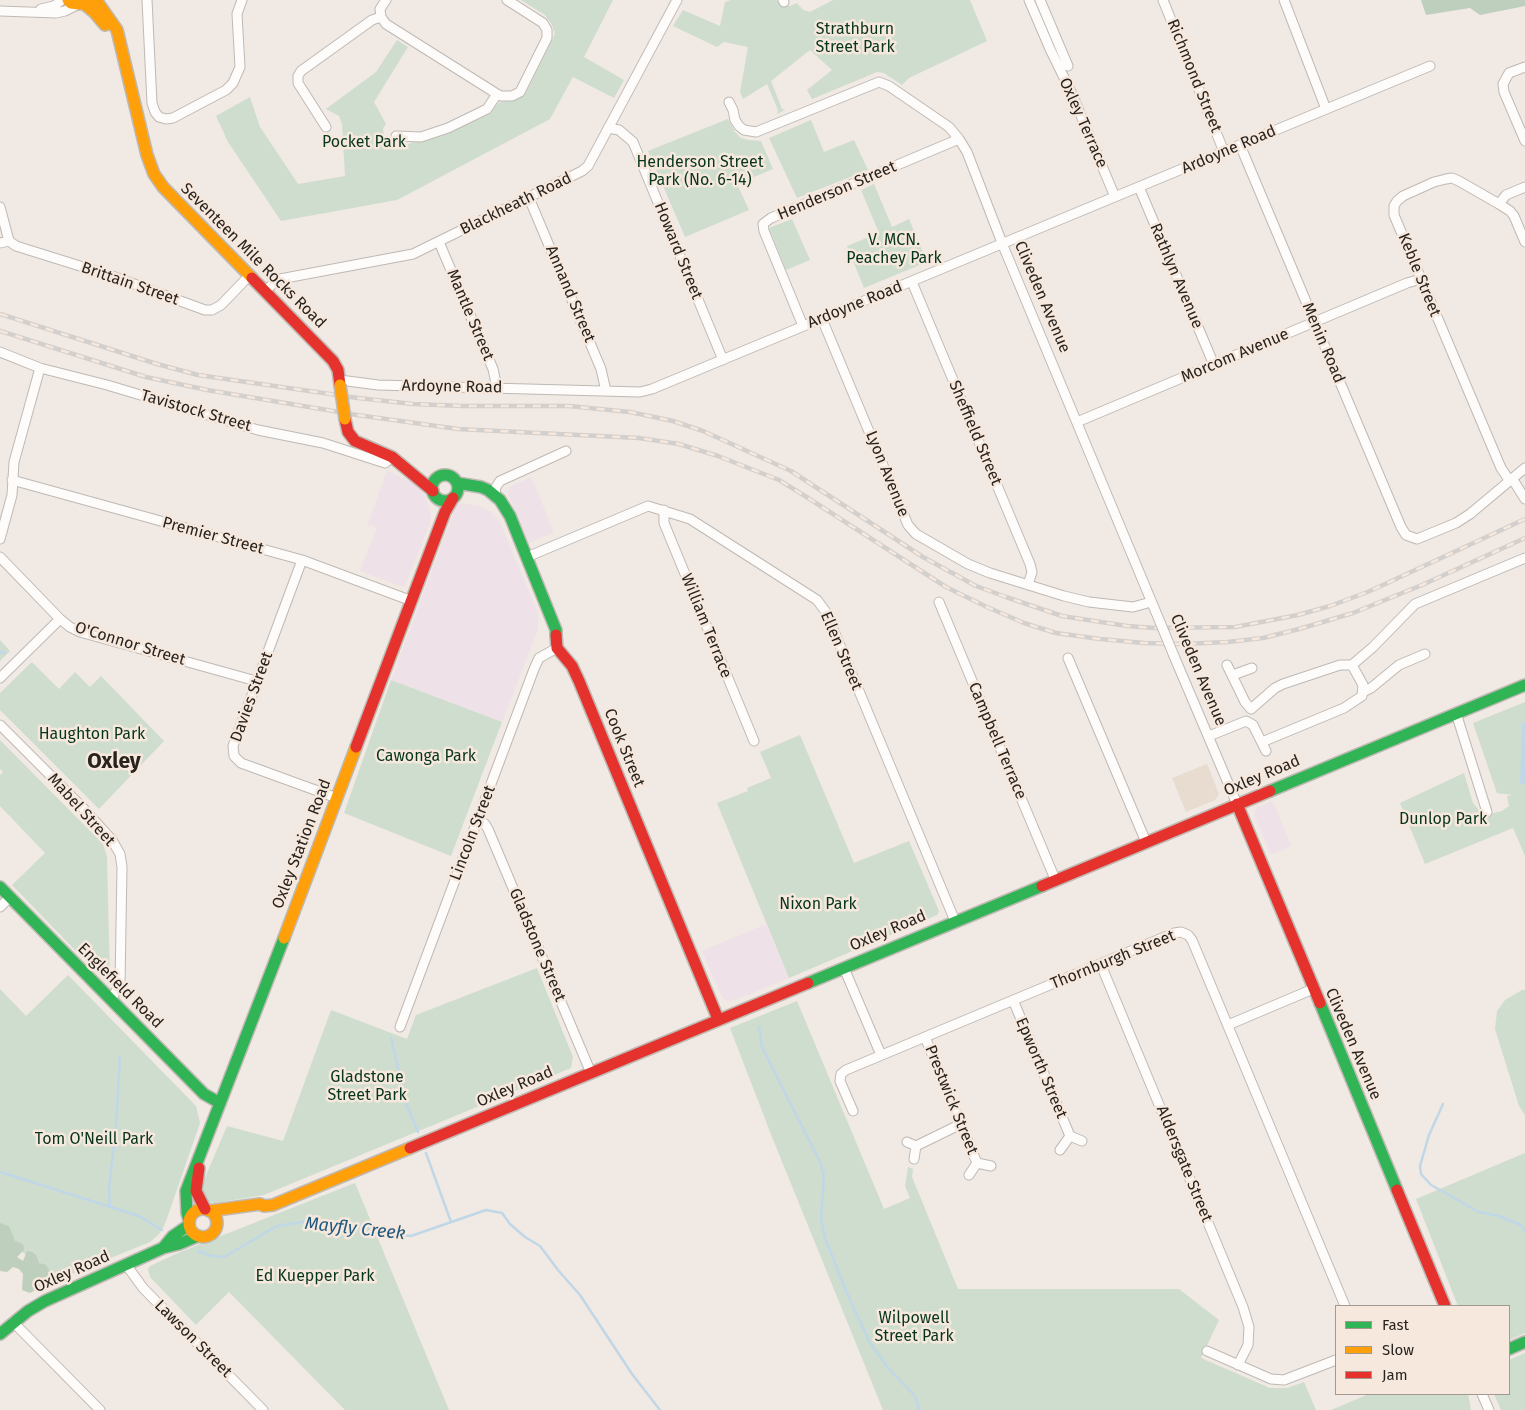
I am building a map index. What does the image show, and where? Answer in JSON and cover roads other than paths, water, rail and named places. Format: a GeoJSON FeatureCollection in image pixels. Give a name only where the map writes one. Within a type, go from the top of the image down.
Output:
{"type":"FeatureCollection","features":[{"type":"Feature","properties":{"kind":"main road"},"geometry":{"type":"LineString","coordinates":[[68,0],[71,3],[83,2]]}},
{"type":"Feature","properties":{"kind":"main road","name":"Seventeen Mile Rocks Road"},"geometry":{"type":"LineString","coordinates":[[96,0],[117,30],[147,155],[154,174],[173,200],[333,361],[338,370],[348,432],[355,441],[392,457],[413,473],[434,493]]}},
{"type":"Feature","properties":{"kind":"main road","name":"Seventeen Mile Rocks Road"},"geometry":{"type":"LineString","coordinates":[[83,2],[110,31],[122,52]]}},
{"type":"Feature","properties":{"kind":"main road","name":"Seventeen Mile Rocks Road"},"geometry":{"type":"LineString","coordinates":[[392,457],[401,458],[428,473],[439,476]]}},
{"type":"Feature","properties":{"kind":"main road"},"geometry":{"type":"LineString","coordinates":[[455,497],[458,491],[457,483],[452,476],[439,476],[433,483],[434,493],[441,500],[450,500],[455,497],[474,494],[495,495]]}},
{"type":"Feature","properties":{"kind":"main road"},"geometry":{"type":"LineString","coordinates":[[457,483],[481,487],[495,495],[506,508],[556,630],[557,648]]}},
{"type":"Feature","properties":{"kind":"main road","name":"Oxley Station Road"},"geometry":{"type":"LineString","coordinates":[[432,546],[438,516],[434,493]]}},
{"type":"Feature","properties":{"kind":"main road","name":"Oxley Station Road"},"geometry":{"type":"LineString","coordinates":[[189,1222],[186,1191],[445,512],[455,497]]}},
{"type":"Feature","properties":{"kind":"main road","name":"Cook Street"},"geometry":{"type":"LineString","coordinates":[[557,648],[572,666],[579,682],[718,1020]]}},
{"type":"Feature","properties":{"kind":"main road","name":"Oxley Road"},"geometry":{"type":"LineString","coordinates":[[207,1210],[260,1204],[264,1206],[273,1205],[291,1198],[1055,879],[1525,686]]}},
{"type":"Feature","properties":{"kind":"main road","name":"Cliveden Avenue"},"geometry":{"type":"LineString","coordinates":[[1237,804],[1445,1305]]}},
{"type":"Feature","properties":{"kind":"main road","name":"Englefield Road"},"geometry":{"type":"LineString","coordinates":[[0,887],[204,1094],[220,1103]]}},
{"type":"Feature","properties":{"kind":"main road","name":"Oxley Station Road"},"geometry":{"type":"LineString","coordinates":[[201,1154],[196,1191],[200,1202],[207,1210]]}},
{"type":"Feature","properties":{"kind":"main road","name":"Oxley Road"},"geometry":{"type":"LineString","coordinates":[[216,1226],[240,1214],[260,1210],[264,1206]]}},
{"type":"Feature","properties":{"kind":"main road"},"geometry":{"type":"LineString","coordinates":[[207,1210],[215,1217],[216,1226],[211,1234],[202,1237],[198,1236],[191,1229],[189,1222],[195,1211],[207,1210]]}},
{"type":"Feature","properties":{"kind":"main road","name":"Oxley Road"},"geometry":{"type":"LineString","coordinates":[[163,1248],[189,1222]]}},
{"type":"Feature","properties":{"kind":"main road","name":"Oxley Road"},"geometry":{"type":"LineString","coordinates":[[5,1328],[45,1301],[163,1248],[198,1236]]}},
{"type":"Feature","properties":{"kind":"main road"},"geometry":{"type":"LineString","coordinates":[[1510,1349],[1525,1342]]}},
{"type":"Feature","properties":{"kind":"street"},"geometry":{"type":"LineString","coordinates":[[31,11],[54,6],[62,0]]}},
{"type":"Feature","properties":{"kind":"street"},"geometry":{"type":"LineString","coordinates":[[147,0],[152,103],[159,117],[166,119],[173,118],[226,90],[233,83],[240,66],[237,14],[242,0]]}},
{"type":"Feature","properties":{"kind":"street"},"geometry":{"type":"LineString","coordinates":[[386,0],[380,10],[381,17],[386,24],[497,94],[512,96],[520,92],[547,38],[547,30],[543,23],[507,0]]}},
{"type":"Feature","properties":{"kind":"street","name":"Blackheath Road"},"geometry":{"type":"LineString","coordinates":[[264,291],[280,279],[413,254],[582,171],[588,166],[677,0]]}},
{"type":"Feature","properties":{"kind":"street","name":"Oxley Terrace"},"geometry":{"type":"LineString","coordinates":[[1029,0],[1054,48],[1068,66]]}},
{"type":"Feature","properties":{"kind":"street","name":"Oxley Terrace"},"geometry":{"type":"LineString","coordinates":[[1040,0],[1054,48],[1115,197]]}},
{"type":"Feature","properties":{"kind":"street","name":"Richmond Street"},"geometry":{"type":"LineString","coordinates":[[1163,0],[1224,152]]}},
{"type":"Feature","properties":{"kind":"street"},"geometry":{"type":"LineString","coordinates":[[1284,0],[1326,109]]}},
{"type":"Feature","properties":{"kind":"street"},"geometry":{"type":"LineString","coordinates":[[0,11],[60,13],[83,2]]}},
{"type":"Feature","properties":{"kind":"street"},"geometry":{"type":"LineString","coordinates":[[326,127],[298,83],[298,76],[301,71],[372,20],[381,17]]}},
{"type":"Feature","properties":{"kind":"street","name":"Ardoyne Road"},"geometry":{"type":"LineString","coordinates":[[340,382],[378,385],[640,392],[652,389],[1430,66]]}},
{"type":"Feature","properties":{"kind":"street"},"geometry":{"type":"LineString","coordinates":[[1525,66],[1509,73],[1503,84],[1504,92],[1525,141]]}},
{"type":"Feature","properties":{"kind":"street","name":"Cliveden Avenue"},"geometry":{"type":"LineString","coordinates":[[729,102],[739,126],[744,130],[756,132],[879,82],[888,86],[949,127],[959,139],[967,152],[1151,602],[1237,804]]}},
{"type":"Feature","properties":{"kind":"street"},"geometry":{"type":"LineString","coordinates":[[396,136],[421,137],[448,128],[487,109],[497,94]]}},
{"type":"Feature","properties":{"kind":"street","name":"Howard Street"},"geometry":{"type":"LineString","coordinates":[[608,128],[626,134],[633,142],[723,360]]}},
{"type":"Feature","properties":{"kind":"street","name":"Henderson Street"},"geometry":{"type":"LineString","coordinates":[[803,326],[763,224],[771,218],[959,139]]}},
{"type":"Feature","properties":{"kind":"street","name":"Menin Road"},"geometry":{"type":"LineString","coordinates":[[1240,145],[1406,535],[1409,538],[1417,539],[1456,523],[1470,514],[1511,480]]}},
{"type":"Feature","properties":{"kind":"street","name":"Keble Street"},"geometry":{"type":"LineString","coordinates":[[1499,204],[1452,178],[1434,182],[1403,196],[1394,206],[1394,214],[1501,468],[1525,499]]}},
{"type":"Feature","properties":{"kind":"street","name":"Rathlyn Avenue"},"geometry":{"type":"LineString","coordinates":[[1139,187],[1214,364]]}},
{"type":"Feature","properties":{"kind":"street"},"geometry":{"type":"LineString","coordinates":[[1525,187],[1506,195],[1499,204],[1514,216],[1525,242]]}},
{"type":"Feature","properties":{"kind":"street","name":"Annand Street"},"geometry":{"type":"LineString","coordinates":[[529,198],[601,369],[606,391]]}},
{"type":"Feature","properties":{"kind":"street"},"geometry":{"type":"LineString","coordinates":[[0,207],[4,242]]}},
{"type":"Feature","properties":{"kind":"street","name":"Brittain Street"},"geometry":{"type":"LineString","coordinates":[[4,242],[112,276],[205,310],[212,310],[221,305],[249,276]]}},
{"type":"Feature","properties":{"kind":"street","name":"Mantle Street"},"geometry":{"type":"LineString","coordinates":[[440,242],[496,379],[497,388]]}},
{"type":"Feature","properties":{"kind":"street","name":"Morcom Avenue"},"geometry":{"type":"LineString","coordinates":[[1077,422],[1407,283],[1421,279]]}},
{"type":"Feature","properties":{"kind":"street","name":"Sheffield Street"},"geometry":{"type":"LineString","coordinates":[[912,282],[1030,564],[1032,572],[1028,585]]}},
{"type":"Feature","properties":{"kind":"street","name":"Lyon Avenue"},"geometry":{"type":"LineString","coordinates":[[822,319],[908,525],[916,534],[968,564],[1028,585],[1089,602],[1134,606],[1151,602]]}},
{"type":"Feature","properties":{"kind":"street","name":"Tavistock Street"},"geometry":{"type":"LineString","coordinates":[[0,352],[40,368],[107,385],[258,430],[323,443],[384,463],[392,457]]}},
{"type":"Feature","properties":{"kind":"street"},"geometry":{"type":"LineString","coordinates":[[0,539],[12,495],[14,462],[40,368]]}},
{"type":"Feature","properties":{"kind":"street"},"geometry":{"type":"LineString","coordinates":[[495,495],[496,487],[500,481],[566,451]]}},
{"type":"Feature","properties":{"kind":"street"},"geometry":{"type":"LineString","coordinates":[[1511,480],[1525,468]]}},
{"type":"Feature","properties":{"kind":"street","name":"Premier Street"},"geometry":{"type":"LineString","coordinates":[[12,480],[302,560],[412,601]]}},
{"type":"Feature","properties":{"kind":"street","name":"Ellen Street"},"geometry":{"type":"LineString","coordinates":[[527,557],[648,506],[690,519],[817,600],[826,612],[955,921]]}},
{"type":"Feature","properties":{"kind":"street","name":"William Terrace"},"geometry":{"type":"LineString","coordinates":[[664,510],[664,523],[754,741]]}},
{"type":"Feature","properties":{"kind":"street","name":"O'Connor Street"},"geometry":{"type":"LineString","coordinates":[[0,557],[60,619],[80,632],[256,681]]}},
{"type":"Feature","properties":{"kind":"street"},"geometry":{"type":"LineString","coordinates":[[1209,736],[1246,721],[1251,709],[1275,688],[1283,684],[1340,665],[1352,665],[1373,647],[1415,604],[1525,558]]}},
{"type":"Feature","properties":{"kind":"street","name":"Davies Street"},"geometry":{"type":"LineString","coordinates":[[302,560],[233,746],[234,756],[241,763],[337,798]]}},
{"type":"Feature","properties":{"kind":"street","name":"Campbell Terrace"},"geometry":{"type":"LineString","coordinates":[[939,602],[1055,879]]}},
{"type":"Feature","properties":{"kind":"street"},"geometry":{"type":"LineString","coordinates":[[0,678],[60,619]]}},
{"type":"Feature","properties":{"kind":"street","name":"Lincoln Street"},"geometry":{"type":"LineString","coordinates":[[400,1027],[534,669],[539,658],[557,648]]}},
{"type":"Feature","properties":{"kind":"street"},"geometry":{"type":"LineString","coordinates":[[1363,692],[1371,688],[1399,665],[1425,654]]}},
{"type":"Feature","properties":{"kind":"street"},"geometry":{"type":"LineString","coordinates":[[1068,658],[1146,842]]}},
{"type":"Feature","properties":{"kind":"street"},"geometry":{"type":"LineString","coordinates":[[1227,665],[1245,702],[1251,709]]}},
{"type":"Feature","properties":{"kind":"street"},"geometry":{"type":"LineString","coordinates":[[1262,742],[1352,703],[1362,696],[1363,685],[1352,665]]}},
{"type":"Feature","properties":{"kind":"street"},"geometry":{"type":"LineString","coordinates":[[1233,675],[1252,668]]}},
{"type":"Feature","properties":{"kind":"street"},"geometry":{"type":"LineString","coordinates":[[1456,713],[1487,812]]}},
{"type":"Feature","properties":{"kind":"street"},"geometry":{"type":"LineString","coordinates":[[1246,721],[1253,725],[1266,751]]}},
{"type":"Feature","properties":{"kind":"street","name":"Mabel Street"},"geometry":{"type":"LineString","coordinates":[[0,725],[84,809],[112,840],[120,854],[122,867],[120,984],[111,1000]]}},
{"type":"Feature","properties":{"kind":"street","name":"Gladstone Street"},"geometry":{"type":"LineString","coordinates":[[478,820],[485,824],[488,829],[591,1073]]}},
{"type":"Feature","properties":{"kind":"street"},"geometry":{"type":"LineString","coordinates":[[0,907],[10,897]]}},
{"type":"Feature","properties":{"kind":"street","name":"Thornburgh Street"},"geometry":{"type":"LineString","coordinates":[[853,1111],[840,1081],[841,1074],[846,1070],[1174,933],[1188,934],[1345,1305]]}},
{"type":"Feature","properties":{"kind":"street","name":"Aldersgate Street"},"geometry":{"type":"LineString","coordinates":[[1101,965],[1243,1308],[1249,1327],[1248,1345],[1238,1365]]}},
{"type":"Feature","properties":{"kind":"street"},"geometry":{"type":"LineString","coordinates":[[844,968],[881,1055]]}},
{"type":"Feature","properties":{"kind":"street"},"geometry":{"type":"LineString","coordinates":[[1228,1025],[1313,989]]}},
{"type":"Feature","properties":{"kind":"street","name":"Epworth Street"},"geometry":{"type":"LineString","coordinates":[[1013,1000],[1070,1136],[1082,1141]]}},
{"type":"Feature","properties":{"kind":"street","name":"Prestwick Street"},"geometry":{"type":"LineString","coordinates":[[925,1037],[977,1163]]}},
{"type":"Feature","properties":{"kind":"street"},"geometry":{"type":"LineString","coordinates":[[914,1159],[912,1144],[961,1124]]}},
{"type":"Feature","properties":{"kind":"street","name":"Epworth Street"},"geometry":{"type":"LineString","coordinates":[[1060,1150],[1070,1136]]}},
{"type":"Feature","properties":{"kind":"street","name":"Prestwick Street"},"geometry":{"type":"LineString","coordinates":[[977,1163],[991,1166]]}},
{"type":"Feature","properties":{"kind":"street","name":"Prestwick Street"},"geometry":{"type":"LineString","coordinates":[[969,1175],[977,1163]]}},
{"type":"Feature","properties":{"kind":"street","name":"Lawson Street"},"geometry":{"type":"LineString","coordinates":[[126,1266],[143,1288],[263,1410]]}},
{"type":"Feature","properties":{"kind":"street"},"geometry":{"type":"LineString","coordinates":[[5,1328],[100,1410]]}},
{"type":"Feature","properties":{"kind":"street"},"geometry":{"type":"LineString","coordinates":[[1207,1351],[1271,1379],[1284,1380],[1335,1360]]}},
{"type":"Feature","properties":{"kind":"street"},"geometry":{"type":"LineString","coordinates":[[1482,1395],[1489,1410]]}},
{"type":"Feature","properties":{"kind":"water"},"geometry":{"type":"Polygon","coordinates":[[[1522,723],[1525,723],[1525,784],[1520,784],[1522,723]]]}},
{"type":"Feature","properties":{"kind":"waterway"},"geometry":{"type":"LineString","coordinates":[[0,652],[5,653]]}},
{"type":"Feature","properties":{"kind":"waterway"},"geometry":{"type":"LineString","coordinates":[[759,1027],[762,1047],[820,1162],[824,1176],[821,1219],[825,1238],[846,1291],[869,1341],[888,1368],[915,1396],[919,1410]]}},
{"type":"Feature","properties":{"kind":"waterway"},"geometry":{"type":"LineString","coordinates":[[391,1038],[407,1106],[418,1132]]}},
{"type":"Feature","properties":{"kind":"waterway"},"geometry":{"type":"LineString","coordinates":[[110,1206],[109,1189],[116,1127],[120,1056]]}},
{"type":"Feature","properties":{"kind":"waterway"},"geometry":{"type":"LineString","coordinates":[[1443,1104],[1429,1135],[1420,1166],[1421,1174],[1431,1185],[1479,1212],[1499,1216],[1521,1225],[1525,1231]]}},
{"type":"Feature","properties":{"kind":"waterway"},"geometry":{"type":"LineString","coordinates":[[426,1153],[451,1222]]}},
{"type":"Feature","properties":{"kind":"waterway","name":"Mayfly Creek"},"geometry":{"type":"LineString","coordinates":[[0,1172],[139,1216],[162,1230]]}},
{"type":"Feature","properties":{"kind":"waterway","name":"Mayfly Creek"},"geometry":{"type":"LineString","coordinates":[[199,1251],[211,1256],[224,1257],[277,1226],[309,1221],[367,1227],[391,1234],[411,1236],[486,1210],[502,1213],[510,1224],[525,1237],[540,1246],[580,1295],[632,1374],[660,1410]]}},
{"type":"Feature","properties":{"kind":"railway"},"geometry":{"type":"LineString","coordinates":[[0,314],[157,364],[198,375],[413,404],[569,406],[630,412],[673,421],[703,431],[791,471],[923,557],[976,586],[1062,616],[1127,626],[1155,628],[1235,627],[1298,615],[1330,606],[1370,591],[1525,519]]}},
{"type":"Feature","properties":{"kind":"railway"},"geometry":{"type":"LineString","coordinates":[[0,331],[146,377],[207,390],[357,415],[458,429],[639,438],[679,444],[718,456],[779,480],[946,587],[987,607],[1024,623],[1056,633],[1100,639],[1184,644],[1263,638],[1353,613],[1422,585],[1525,538]]}},
{"type":"Feature","properties":{"kind":"district","name":"Oxley"},"geometry":{"type":"Point","coordinates":[114,762]}},
{"type":"Feature","properties":{"kind":"park label","name":"Strathburn Street Park"},"geometry":{"type":"Point","coordinates":[855,39]}},
{"type":"Feature","properties":{"kind":"park label","name":"Pocket Park"},"geometry":{"type":"Point","coordinates":[364,143]}},
{"type":"Feature","properties":{"kind":"park label","name":"Henderson Street Park (No. 6-14)"},"geometry":{"type":"Point","coordinates":[700,172]}},
{"type":"Feature","properties":{"kind":"park label","name":"V. MCN. Peachey Park"},"geometry":{"type":"Point","coordinates":[894,250]}},
{"type":"Feature","properties":{"kind":"park label","name":"Haughton Park"},"geometry":{"type":"Point","coordinates":[92,735]}},
{"type":"Feature","properties":{"kind":"park label","name":"Cawonga Park"},"geometry":{"type":"Point","coordinates":[426,757]}},
{"type":"Feature","properties":{"kind":"park label","name":"Dunlop Park"},"geometry":{"type":"Point","coordinates":[1443,820]}},
{"type":"Feature","properties":{"kind":"park label","name":"Nixon Park"},"geometry":{"type":"Point","coordinates":[818,905]}},
{"type":"Feature","properties":{"kind":"park label","name":"Gladstone Street Park"},"geometry":{"type":"Point","coordinates":[367,1087]}},
{"type":"Feature","properties":{"kind":"park label","name":"Tom O'Neill Park"},"geometry":{"type":"Point","coordinates":[94,1140]}},
{"type":"Feature","properties":{"kind":"park label","name":"Ed Kuepper Park"},"geometry":{"type":"Point","coordinates":[315,1277]}},
{"type":"Feature","properties":{"kind":"park label","name":"Wilpowell Street Park"},"geometry":{"type":"Point","coordinates":[914,1328]}}]}
